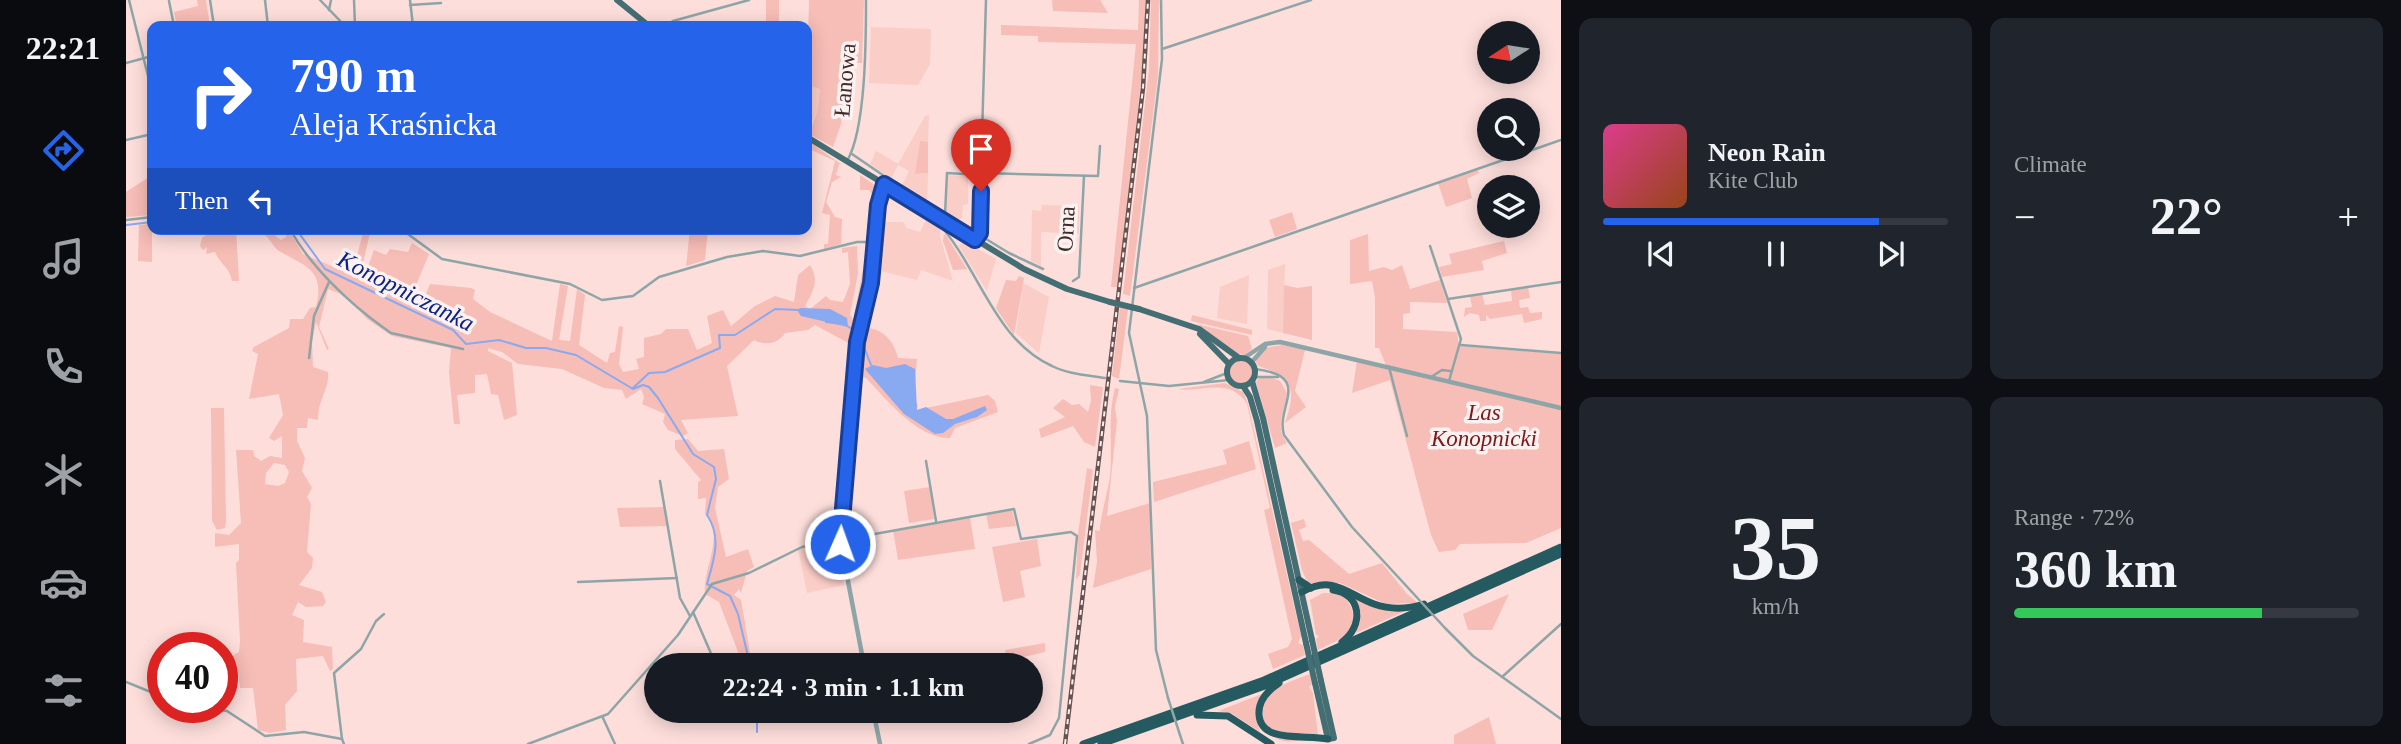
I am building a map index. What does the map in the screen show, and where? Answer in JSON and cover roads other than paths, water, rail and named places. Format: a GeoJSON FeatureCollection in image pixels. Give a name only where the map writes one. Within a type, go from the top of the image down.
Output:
{"type":"FeatureCollection","features":[{"type":"Feature","properties":{"kind":"highway"},"geometry":{"type":"LineString","coordinates":[[1083,744],[1233,692],[1561,547]]}},
{"type":"Feature","properties":{"kind":"highway"},"geometry":{"type":"LineString","coordinates":[[1101,744],[1297,672],[1561,554]]}},
{"type":"Feature","properties":{"kind":"highway"},"geometry":{"type":"LineString","coordinates":[[1299,580],[1311,588]]}},
{"type":"Feature","properties":{"kind":"highway"},"geometry":{"type":"LineString","coordinates":[[1299,593],[1311,588],[1340,586],[1372,603],[1392,608],[1445,599]]}},
{"type":"Feature","properties":{"kind":"highway"},"geometry":{"type":"LineString","coordinates":[[1299,593],[1338,590],[1349,596],[1357,609],[1358,620],[1351,635],[1321,655]]}},
{"type":"Feature","properties":{"kind":"highway"},"geometry":{"type":"LineString","coordinates":[[1297,672],[1264,696],[1259,711],[1262,728],[1272,739],[1282,743],[1331,738]]}},
{"type":"Feature","properties":{"kind":"highway"},"geometry":{"type":"LineString","coordinates":[[1175,719],[1222,714],[1242,723],[1271,744]]}},
{"type":"Feature","properties":{"kind":"highway"},"geometry":{"type":"LineString","coordinates":[[1316,744],[1331,738]]}},
{"type":"Feature","properties":{"kind":"main road"},"geometry":{"type":"LineString","coordinates":[[617,0],[641,21]]}},
{"type":"Feature","properties":{"kind":"main road"},"geometry":{"type":"LineString","coordinates":[[812,140],[887,182],[903,196],[943,217],[956,229],[977,238],[1049,282],[1191,326],[1253,366],[1253,379],[1299,580],[1299,593]]}},
{"type":"Feature","properties":{"kind":"main road"},"geometry":{"type":"LineString","coordinates":[[1191,326],[1220,351],[1229,364],[1228,377],[1243,386],[1250,397],[1299,593],[1331,738]]}},
{"type":"Feature","properties":{"kind":"main road"},"geometry":{"type":"LineString","coordinates":[[1229,364],[1241,358]]}},
{"type":"Feature","properties":{"kind":"main road"},"geometry":{"type":"LineString","coordinates":[[1243,386],[1253,379]]}},
{"type":"Feature","properties":{"kind":"street"},"geometry":{"type":"LineString","coordinates":[[129,0],[147,71]]}},
{"type":"Feature","properties":{"kind":"street"},"geometry":{"type":"LineString","coordinates":[[210,0],[213,21]]}},
{"type":"Feature","properties":{"kind":"street"},"geometry":{"type":"LineString","coordinates":[[265,0],[267,21]]}},
{"type":"Feature","properties":{"kind":"street"},"geometry":{"type":"LineString","coordinates":[[320,0],[340,21]]}},
{"type":"Feature","properties":{"kind":"street"},"geometry":{"type":"LineString","coordinates":[[329,10],[331,0]]}},
{"type":"Feature","properties":{"kind":"street"},"geometry":{"type":"LineString","coordinates":[[354,0],[355,21]]}},
{"type":"Feature","properties":{"kind":"street"},"geometry":{"type":"LineString","coordinates":[[410,0],[413,21]]}},
{"type":"Feature","properties":{"kind":"street"},"geometry":{"type":"LineString","coordinates":[[673,21],[749,0]]}},
{"type":"Feature","properties":{"kind":"street","name":"Łanowa"},"geometry":{"type":"LineString","coordinates":[[846,161],[851,154],[862,90],[866,0]]}},
{"type":"Feature","properties":{"kind":"street"},"geometry":{"type":"LineString","coordinates":[[977,238],[986,0]]}},
{"type":"Feature","properties":{"kind":"street"},"geometry":{"type":"LineString","coordinates":[[1161,0],[1162,49],[1129,338],[1147,416],[1157,654],[1182,744]]}},
{"type":"Feature","properties":{"kind":"street"},"geometry":{"type":"LineString","coordinates":[[1162,49],[1311,0]]}},
{"type":"Feature","properties":{"kind":"street"},"geometry":{"type":"LineString","coordinates":[[169,1],[173,21]]}},
{"type":"Feature","properties":{"kind":"street"},"geometry":{"type":"LineString","coordinates":[[411,5],[441,2]]}},
{"type":"Feature","properties":{"kind":"street"},"geometry":{"type":"LineString","coordinates":[[126,63],[147,58]]}},
{"type":"Feature","properties":{"kind":"street"},"geometry":{"type":"LineString","coordinates":[[126,141],[147,135]]}},
{"type":"Feature","properties":{"kind":"street"},"geometry":{"type":"LineString","coordinates":[[1133,288],[1561,140]]}},
{"type":"Feature","properties":{"kind":"street","name":"Orna"},"geometry":{"type":"LineString","coordinates":[[1073,281],[1079,276],[1086,176],[1099,174],[1100,146]]}},
{"type":"Feature","properties":{"kind":"street"},"geometry":{"type":"LineString","coordinates":[[851,154],[887,182],[879,197],[871,283],[857,342],[839,539],[862,653]]}},
{"type":"Feature","properties":{"kind":"street"},"geometry":{"type":"LineString","coordinates":[[1086,176],[947,173],[943,217],[938,223],[1020,344],[1050,366],[1105,378]]}},
{"type":"Feature","properties":{"kind":"street"},"geometry":{"type":"LineString","coordinates":[[943,217],[977,238],[1043,270]]}},
{"type":"Feature","properties":{"kind":"street"},"geometry":{"type":"LineString","coordinates":[[126,220],[147,218]]}},
{"type":"Feature","properties":{"kind":"street"},"geometry":{"type":"LineString","coordinates":[[294,235],[306,255],[329,282],[366,316],[391,333],[463,349]]}},
{"type":"Feature","properties":{"kind":"street"},"geometry":{"type":"LineString","coordinates":[[409,235],[442,259],[570,284],[602,300],[633,296],[659,277],[727,257],[769,251],[800,256],[857,242],[876,241]]}},
{"type":"Feature","properties":{"kind":"street"},"geometry":{"type":"LineString","coordinates":[[1430,246],[1461,345],[1450,371],[1449,381]]}},
{"type":"Feature","properties":{"kind":"street"},"geometry":{"type":"LineString","coordinates":[[309,358],[314,316],[329,282]]}},
{"type":"Feature","properties":{"kind":"street"},"geometry":{"type":"LineString","coordinates":[[1448,299],[1561,282]]}},
{"type":"Feature","properties":{"kind":"street"},"geometry":{"type":"LineString","coordinates":[[1280,342],[1262,349],[1253,366],[1282,379],[1290,393],[1282,425],[1290,443],[1352,527],[1469,652],[1561,719]]}},
{"type":"Feature","properties":{"kind":"street"},"geometry":{"type":"LineString","coordinates":[[1241,358],[1265,344],[1280,342],[1561,408]]}},
{"type":"Feature","properties":{"kind":"street"},"geometry":{"type":"LineString","coordinates":[[1461,345],[1561,353]]}},
{"type":"Feature","properties":{"kind":"street"},"geometry":{"type":"LineString","coordinates":[[1390,367],[1406,436]]}},
{"type":"Feature","properties":{"kind":"street"},"geometry":{"type":"LineString","coordinates":[[1431,377],[1442,370],[1450,371]]}},
{"type":"Feature","properties":{"kind":"street"},"geometry":{"type":"LineString","coordinates":[[1253,379],[1271,375],[1282,379]]}},
{"type":"Feature","properties":{"kind":"street"},"geometry":{"type":"LineString","coordinates":[[1120,381],[1170,386],[1228,377]]}},
{"type":"Feature","properties":{"kind":"street"},"geometry":{"type":"LineString","coordinates":[[1201,383],[1228,377]]}},
{"type":"Feature","properties":{"kind":"street"},"geometry":{"type":"LineString","coordinates":[[926,461],[936,521]]}},
{"type":"Feature","properties":{"kind":"street"},"geometry":{"type":"LineString","coordinates":[[660,481],[683,607],[691,616]]}},
{"type":"Feature","properties":{"kind":"street"},"geometry":{"type":"LineString","coordinates":[[528,744],[603,718],[638,682],[691,616],[710,585],[749,573],[797,548],[1014,509],[1021,540],[1072,532],[1077,536],[1059,718],[1049,735],[1029,744]]}},
{"type":"Feature","properties":{"kind":"street"},"geometry":{"type":"LineString","coordinates":[[578,582],[677,578]]}},
{"type":"Feature","properties":{"kind":"street"},"geometry":{"type":"LineString","coordinates":[[693,612],[711,653]]}},
{"type":"Feature","properties":{"kind":"street"},"geometry":{"type":"LineString","coordinates":[[345,744],[342,739],[334,673],[362,649],[376,621],[384,614]]}},
{"type":"Feature","properties":{"kind":"street"},"geometry":{"type":"LineString","coordinates":[[1502,677],[1561,624]]}},
{"type":"Feature","properties":{"kind":"street"},"geometry":{"type":"LineString","coordinates":[[126,682],[147,691]]}},
{"type":"Feature","properties":{"kind":"street"},"geometry":{"type":"LineString","coordinates":[[238,718],[265,736],[304,732],[342,739]]}},
{"type":"Feature","properties":{"kind":"street"},"geometry":{"type":"LineString","coordinates":[[603,718],[615,744]]}},
{"type":"Feature","properties":{"kind":"street"},"geometry":{"type":"LineString","coordinates":[[876,723],[880,744]]}},
{"type":"Feature","properties":{"kind":"water"},"geometry":{"type":"Polygon","coordinates":[[[830,309],[847,318],[848,327],[801,316],[797,310],[830,309]]]}},
{"type":"Feature","properties":{"kind":"water"},"geometry":{"type":"Polygon","coordinates":[[[905,364],[915,369],[917,410],[926,407],[946,419],[953,419],[985,406],[987,410],[977,417],[955,424],[943,433],[935,434],[904,414],[865,369],[873,365],[886,368],[905,364]]]}},
{"type":"Feature","properties":{"kind":"waterway","name":"Konopniczanka"},"geometry":{"type":"LineString","coordinates":[[126,225],[147,223]]}},
{"type":"Feature","properties":{"kind":"waterway","name":"Konopniczanka"},"geometry":{"type":"LineString","coordinates":[[300,235],[325,269],[453,330],[466,344],[499,340],[526,348],[546,348],[576,355],[633,389],[643,385],[649,387],[693,454],[714,467],[716,479],[707,515],[712,523],[715,549],[707,584],[730,596],[738,614],[747,653]]}},
{"type":"Feature","properties":{"kind":"waterway"},"geometry":{"type":"LineString","coordinates":[[633,388],[649,373],[665,372],[720,348],[719,335],[735,335],[775,309],[799,310]]}},
{"type":"Feature","properties":{"kind":"waterway"},"geometry":{"type":"LineString","coordinates":[[826,322],[842,324]]}},
{"type":"Feature","properties":{"kind":"waterway"},"geometry":{"type":"LineString","coordinates":[[847,326],[857,332]]}},
{"type":"Feature","properties":{"kind":"waterway"},"geometry":{"type":"LineString","coordinates":[[860,337],[871,365]]}},
{"type":"Feature","properties":{"kind":"waterway","name":"Konopniczanka"},"geometry":{"type":"LineString","coordinates":[[757,723],[757,732]]}},
{"type":"Feature","properties":{"kind":"railway"},"geometry":{"type":"LineString","coordinates":[[1065,744],[1143,88],[1148,0]]}},
{"type":"Feature","properties":{"kind":"park label","name":"Las Konopnicki"},"geometry":{"type":"Point","coordinates":[1484,425]}}]}
